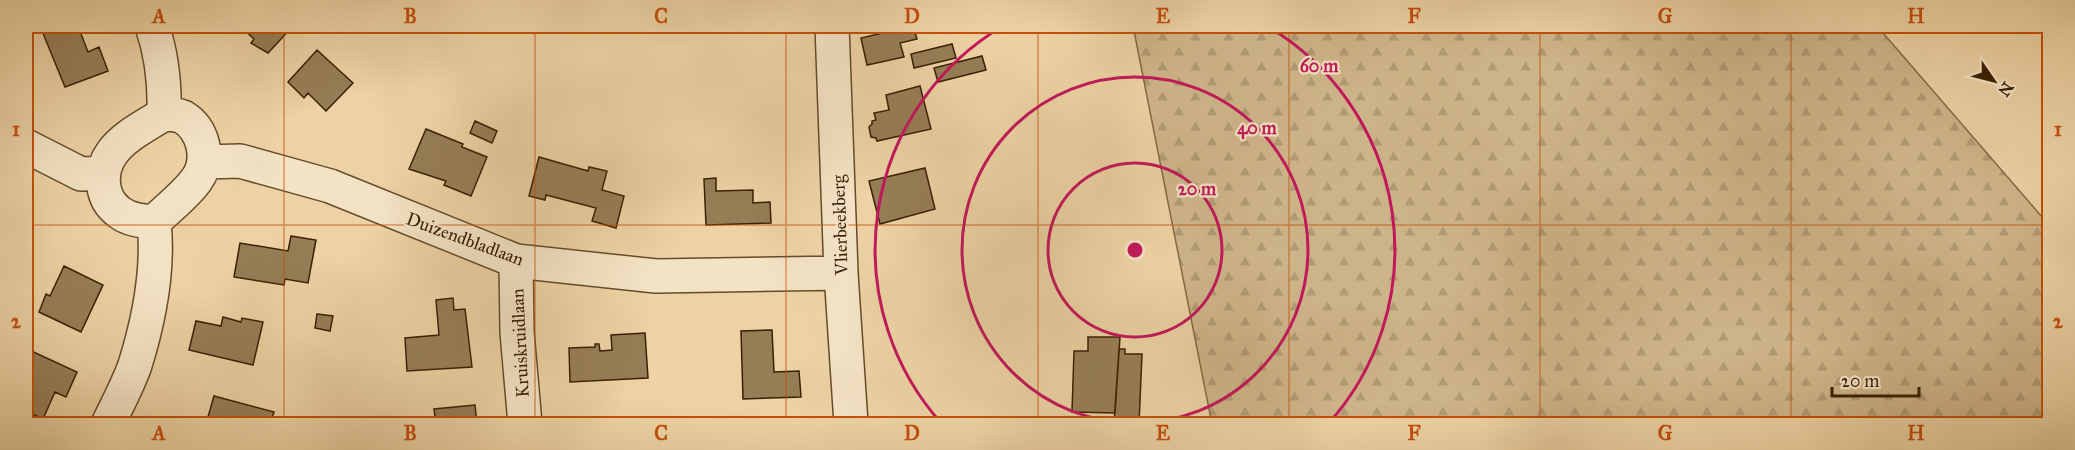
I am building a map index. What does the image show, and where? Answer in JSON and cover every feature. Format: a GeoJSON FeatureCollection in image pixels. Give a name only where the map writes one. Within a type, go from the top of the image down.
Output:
{"type":"FeatureCollection","features":[{"type":"Feature","properties":{"kind":"street"},"geometry":{"type":"LineString","coordinates":[[152,26],[160,48],[165,80],[164,114]]}},
{"type":"Feature","properties":{"kind":"street","name":"Vlierbeekberg"},"geometry":{"type":"LineString","coordinates":[[832,26],[841,273],[851,424]]}},
{"type":"Feature","properties":{"kind":"street"},"geometry":{"type":"LineString","coordinates":[[164,114],[181,116],[193,125],[203,141],[204,162],[198,178],[154,222],[137,221],[118,211],[104,192],[103,173],[111,153],[132,134],[164,114]]}},
{"type":"Feature","properties":{"kind":"street"},"geometry":{"type":"LineString","coordinates":[[26,146],[81,174],[103,173]]}},
{"type":"Feature","properties":{"kind":"street","name":"Duizendbladlaan"},"geometry":{"type":"LineString","coordinates":[[204,162],[240,161],[330,186],[516,261],[656,276],[841,273]]}},
{"type":"Feature","properties":{"kind":"street"},"geometry":{"type":"LineString","coordinates":[[108,424],[134,366],[150,307],[157,244],[154,222]]}},
{"type":"Feature","properties":{"kind":"street","name":"Kruiskruidlaan"},"geometry":{"type":"LineString","coordinates":[[516,261],[517,332],[525,424]]}},
{"type":"Feature","properties":{"kind":"green space"},"geometry":{"type":"Polygon","coordinates":[[[1133,26],[1877,26],[2049,225],[2049,424],[1212,424],[1133,26]]]}},
{"type":"Feature","properties":{"kind":"building"},"geometry":{"type":"Polygon","coordinates":[[[40,26],[78,26],[88,52],[99,47],[108,71],[65,87],[40,26]]]}},
{"type":"Feature","properties":{"kind":"building"},"geometry":{"type":"Polygon","coordinates":[[[240,26],[293,26],[268,53],[251,43],[254,39],[240,26]]]}},
{"type":"Feature","properties":{"kind":"building"},"geometry":{"type":"Polygon","coordinates":[[[875,26],[916,26],[876,34],[875,26]]]}},
{"type":"Feature","properties":{"kind":"building"},"geometry":{"type":"Polygon","coordinates":[[[913,26],[917,39],[900,43],[904,57],[867,65],[861,38],[913,26]]]}},
{"type":"Feature","properties":{"kind":"building"},"geometry":{"type":"Polygon","coordinates":[[[952,44],[956,58],[914,68],[911,54],[952,44]]]}},
{"type":"Feature","properties":{"kind":"building"},"geometry":{"type":"Polygon","coordinates":[[[317,50],[353,83],[326,111],[308,93],[304,98],[288,82],[317,50]]]}},
{"type":"Feature","properties":{"kind":"building"},"geometry":{"type":"Polygon","coordinates":[[[982,56],[986,70],[938,82],[934,68],[982,56]]]}},
{"type":"Feature","properties":{"kind":"building"},"geometry":{"type":"Polygon","coordinates":[[[920,86],[931,129],[877,141],[876,138],[871,137],[869,127],[872,121],[876,120],[874,113],[889,110],[886,95],[920,86]]]}},
{"type":"Feature","properties":{"kind":"building"},"geometry":{"type":"Polygon","coordinates":[[[475,121],[497,131],[492,143],[470,133],[475,121]]]}},
{"type":"Feature","properties":{"kind":"building"},"geometry":{"type":"Polygon","coordinates":[[[426,129],[463,144],[462,147],[487,157],[471,196],[444,185],[446,181],[409,169],[426,129]]]}},
{"type":"Feature","properties":{"kind":"building"},"geometry":{"type":"Polygon","coordinates":[[[539,157],[588,171],[589,167],[607,171],[602,190],[624,196],[616,228],[592,221],[596,208],[546,195],[545,200],[529,196],[539,157]]]}},
{"type":"Feature","properties":{"kind":"building"},"geometry":{"type":"Polygon","coordinates":[[[925,168],[935,209],[880,224],[869,181],[925,168]]]}},
{"type":"Feature","properties":{"kind":"building"},"geometry":{"type":"Polygon","coordinates":[[[716,178],[716,191],[753,190],[753,203],[770,202],[771,223],[706,225],[704,179],[716,178]]]}},
{"type":"Feature","properties":{"kind":"building"},"geometry":{"type":"Polygon","coordinates":[[[291,236],[316,240],[308,283],[285,279],[284,285],[234,277],[240,243],[288,251],[291,236]]]}},
{"type":"Feature","properties":{"kind":"building"},"geometry":{"type":"Polygon","coordinates":[[[64,266],[103,285],[81,332],[39,312],[46,294],[50,296],[64,266]]]}},
{"type":"Feature","properties":{"kind":"building"},"geometry":{"type":"Polygon","coordinates":[[[453,298],[454,310],[465,309],[472,367],[407,371],[405,338],[439,335],[436,300],[453,298]]]}},
{"type":"Feature","properties":{"kind":"building"},"geometry":{"type":"Polygon","coordinates":[[[317,314],[333,316],[330,331],[315,328],[317,314]]]}},
{"type":"Feature","properties":{"kind":"building"},"geometry":{"type":"Polygon","coordinates":[[[223,317],[241,322],[242,318],[263,322],[253,365],[189,350],[196,321],[221,326],[223,317]]]}},
{"type":"Feature","properties":{"kind":"building"},"geometry":{"type":"Polygon","coordinates":[[[772,330],[774,372],[799,371],[801,397],[743,399],[741,331],[772,330]]]}},
{"type":"Feature","properties":{"kind":"building"},"geometry":{"type":"Polygon","coordinates":[[[645,333],[648,378],[570,382],[569,348],[595,347],[595,344],[599,344],[600,351],[612,350],[611,335],[645,333]]]}},
{"type":"Feature","properties":{"kind":"building"},"geometry":{"type":"Polygon","coordinates":[[[1088,337],[1120,337],[1115,413],[1072,412],[1074,351],[1088,351],[1088,337]]]}},
{"type":"Feature","properties":{"kind":"building"},"geometry":{"type":"Polygon","coordinates":[[[27,349],[77,372],[66,397],[55,392],[43,419],[26,411],[27,349]]]}},
{"type":"Feature","properties":{"kind":"building"},"geometry":{"type":"Polygon","coordinates":[[[1119,349],[1125,349],[1125,354],[1142,354],[1139,424],[1114,424],[1119,349]]]}},
{"type":"Feature","properties":{"kind":"building"},"geometry":{"type":"Polygon","coordinates":[[[214,396],[274,412],[270,424],[206,424],[214,396]]]}},
{"type":"Feature","properties":{"kind":"building"},"geometry":{"type":"Polygon","coordinates":[[[475,405],[477,424],[436,424],[434,409],[475,405]]]}}]}
